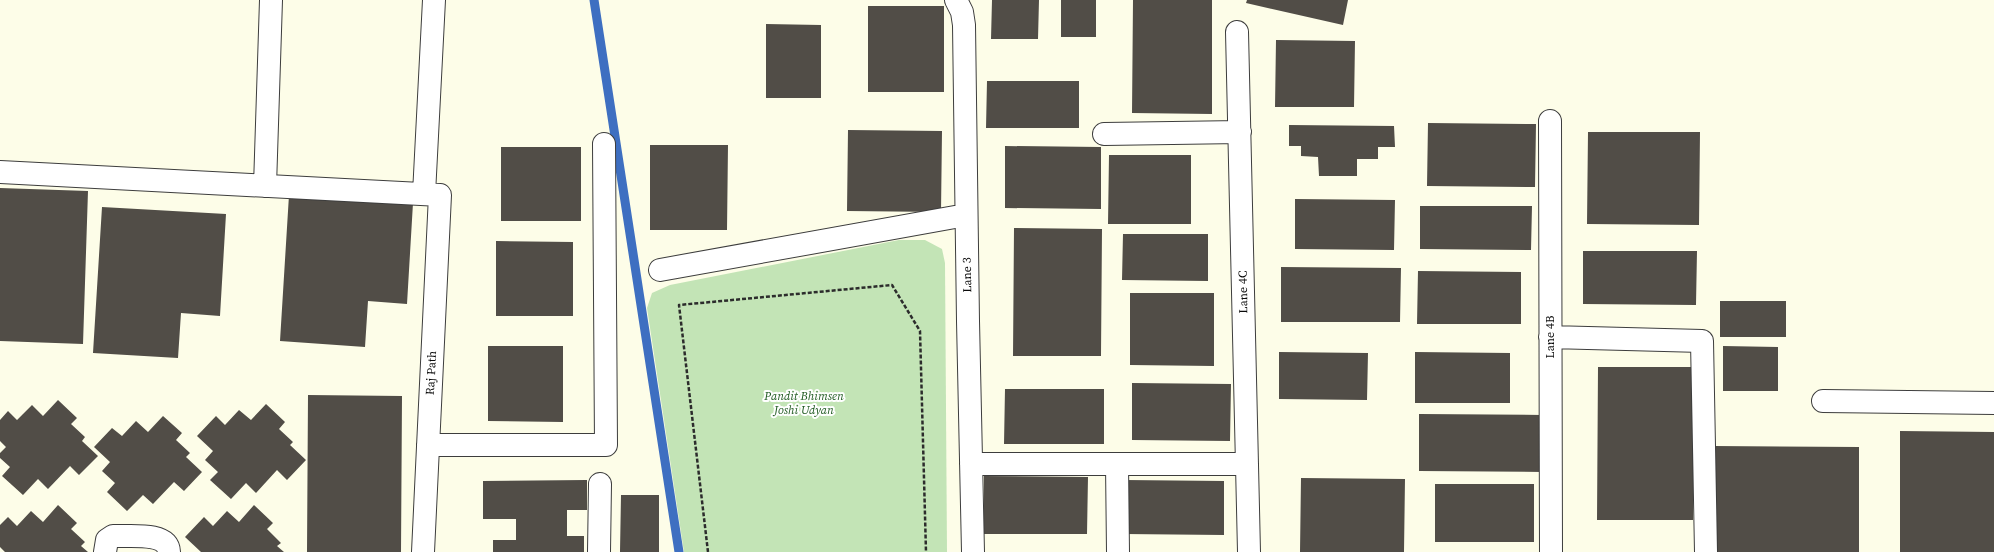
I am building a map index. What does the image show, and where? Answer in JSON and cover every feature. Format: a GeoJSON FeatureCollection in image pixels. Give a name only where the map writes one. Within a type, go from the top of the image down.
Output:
{"type":"FeatureCollection","features":[{"type":"Feature","properties":{"kind":"street"},"geometry":{"type":"LineString","coordinates":[[265,186],[271,0]]}},
{"type":"Feature","properties":{"kind":"street","name":"Raj Path"},"geometry":{"type":"LineString","coordinates":[[423,552],[428,445],[434,0]]}},
{"type":"Feature","properties":{"kind":"street","name":"Lane 3"},"geometry":{"type":"LineString","coordinates":[[956,0],[962,12],[964,24],[966,215],[973,552]]}},
{"type":"Feature","properties":{"kind":"street","name":"Lane 4C"},"geometry":{"type":"LineString","coordinates":[[1238,32],[1249,552]]}},
{"type":"Feature","properties":{"kind":"street","name":"Lane 4B"},"geometry":{"type":"LineString","coordinates":[[1550,121],[1551,552]]}},
{"type":"Feature","properties":{"kind":"street"},"geometry":{"type":"LineString","coordinates":[[1104,134],[1240,132]]}},
{"type":"Feature","properties":{"kind":"street"},"geometry":{"type":"LineString","coordinates":[[428,445],[606,445],[604,144]]}},
{"type":"Feature","properties":{"kind":"street"},"geometry":{"type":"LineString","coordinates":[[0,172],[432,195]]}},
{"type":"Feature","properties":{"kind":"street"},"geometry":{"type":"LineString","coordinates":[[660,270],[966,215]]}},
{"type":"Feature","properties":{"kind":"street"},"geometry":{"type":"LineString","coordinates":[[1550,337],[1702,341],[1706,552]]}},
{"type":"Feature","properties":{"kind":"street"},"geometry":{"type":"LineString","coordinates":[[1823,401],[1994,403]]}},
{"type":"Feature","properties":{"kind":"street"},"geometry":{"type":"LineString","coordinates":[[971,464],[1247,464]]}},
{"type":"Feature","properties":{"kind":"street"},"geometry":{"type":"LineString","coordinates":[[1117,464],[1118,552]]}},
{"type":"Feature","properties":{"kind":"street"},"geometry":{"type":"LineString","coordinates":[[599,552],[600,484]]}},
{"type":"Feature","properties":{"kind":"street"},"geometry":{"type":"LineString","coordinates":[[105,552],[107,540],[113,536],[158,538],[166,543],[169,552]]}},
{"type":"Feature","properties":{"kind":"path"},"geometry":{"type":"LineString","coordinates":[[708,552],[679,305],[892,286],[920,331],[926,552]]}},
{"type":"Feature","properties":{"kind":"green space","name":"Pandit Bhimsen Joshi Udyan"},"geometry":{"type":"Polygon","coordinates":[[[899,240],[925,240],[942,249],[945,263],[947,552],[684,552],[647,308],[652,293],[670,285],[899,240]]]}},
{"type":"Feature","properties":{"kind":"building"},"geometry":{"type":"Polygon","coordinates":[[[992,0],[1039,0],[1038,39],[991,39],[992,0]]]}},
{"type":"Feature","properties":{"kind":"building"},"geometry":{"type":"Polygon","coordinates":[[[1061,0],[1096,0],[1096,37],[1061,37],[1061,0]]]}},
{"type":"Feature","properties":{"kind":"building"},"geometry":{"type":"Polygon","coordinates":[[[1133,0],[1212,0],[1212,114],[1132,113],[1133,0]]]}},
{"type":"Feature","properties":{"kind":"building"},"geometry":{"type":"Polygon","coordinates":[[[1247,0],[1348,0],[1343,25],[1246,3],[1247,0]]]}},
{"type":"Feature","properties":{"kind":"building"},"geometry":{"type":"Polygon","coordinates":[[[868,6],[944,6],[944,92],[868,92],[868,6]]]}},
{"type":"Feature","properties":{"kind":"building"},"geometry":{"type":"Polygon","coordinates":[[[766,24],[821,25],[821,98],[766,98],[766,24]]]}},
{"type":"Feature","properties":{"kind":"building"},"geometry":{"type":"Polygon","coordinates":[[[1276,40],[1355,41],[1354,107],[1275,107],[1276,40]]]}},
{"type":"Feature","properties":{"kind":"building"},"geometry":{"type":"Polygon","coordinates":[[[987,81],[1079,81],[1079,128],[986,128],[987,81]]]}},
{"type":"Feature","properties":{"kind":"building"},"geometry":{"type":"Polygon","coordinates":[[[1428,123],[1536,124],[1535,187],[1427,186],[1428,123]]]}},
{"type":"Feature","properties":{"kind":"building"},"geometry":{"type":"Polygon","coordinates":[[[1289,125],[1394,126],[1395,147],[1378,147],[1378,159],[1357,159],[1357,176],[1319,176],[1318,157],[1301,156],[1301,146],[1289,146],[1289,125]]]}},
{"type":"Feature","properties":{"kind":"building"},"geometry":{"type":"Polygon","coordinates":[[[848,130],[942,131],[941,212],[847,211],[848,130]]]}},
{"type":"Feature","properties":{"kind":"building"},"geometry":{"type":"Polygon","coordinates":[[[1588,132],[1700,132],[1699,225],[1587,224],[1588,132]]]}},
{"type":"Feature","properties":{"kind":"building"},"geometry":{"type":"Polygon","coordinates":[[[650,145],[728,145],[727,230],[650,230],[650,145]]]}},
{"type":"Feature","properties":{"kind":"building"},"geometry":{"type":"Polygon","coordinates":[[[1005,146],[1101,147],[1101,209],[1005,208],[1005,146]]]}},
{"type":"Feature","properties":{"kind":"building"},"geometry":{"type":"Polygon","coordinates":[[[501,147],[581,147],[581,221],[501,221],[501,147]]]}},
{"type":"Feature","properties":{"kind":"building"},"geometry":{"type":"Polygon","coordinates":[[[1109,155],[1191,155],[1191,224],[1108,224],[1109,155]]]}},
{"type":"Feature","properties":{"kind":"building"},"geometry":{"type":"Polygon","coordinates":[[[0,188],[88,191],[83,344],[0,341],[0,188]]]}},
{"type":"Feature","properties":{"kind":"building"},"geometry":{"type":"Polygon","coordinates":[[[289,195],[413,203],[407,304],[368,301],[365,347],[280,341],[289,195]]]}},
{"type":"Feature","properties":{"kind":"building"},"geometry":{"type":"Polygon","coordinates":[[[1295,199],[1395,200],[1394,250],[1295,249],[1295,199]]]}},
{"type":"Feature","properties":{"kind":"building"},"geometry":{"type":"Polygon","coordinates":[[[1420,206],[1532,206],[1531,250],[1420,249],[1420,206]]]}},
{"type":"Feature","properties":{"kind":"building"},"geometry":{"type":"Polygon","coordinates":[[[102,207],[226,214],[220,316],[181,313],[178,358],[93,353],[102,207]]]}},
{"type":"Feature","properties":{"kind":"building"},"geometry":{"type":"Polygon","coordinates":[[[1014,228],[1102,229],[1101,356],[1013,356],[1014,228]]]}},
{"type":"Feature","properties":{"kind":"building"},"geometry":{"type":"Polygon","coordinates":[[[1123,234],[1208,234],[1208,281],[1122,280],[1123,234]]]}},
{"type":"Feature","properties":{"kind":"building"},"geometry":{"type":"Polygon","coordinates":[[[496,241],[573,242],[573,316],[496,316],[496,241]]]}},
{"type":"Feature","properties":{"kind":"building"},"geometry":{"type":"Polygon","coordinates":[[[1583,251],[1697,251],[1696,305],[1583,304],[1583,251]]]}},
{"type":"Feature","properties":{"kind":"building"},"geometry":{"type":"Polygon","coordinates":[[[1281,267],[1401,268],[1400,322],[1281,322],[1281,267]]]}},
{"type":"Feature","properties":{"kind":"building"},"geometry":{"type":"Polygon","coordinates":[[[1418,271],[1521,272],[1521,324],[1417,324],[1418,271]]]}},
{"type":"Feature","properties":{"kind":"building"},"geometry":{"type":"Polygon","coordinates":[[[1130,293],[1214,293],[1214,366],[1130,365],[1130,293]]]}},
{"type":"Feature","properties":{"kind":"building"},"geometry":{"type":"Polygon","coordinates":[[[1720,301],[1786,301],[1786,337],[1720,337],[1720,301]]]}},
{"type":"Feature","properties":{"kind":"building"},"geometry":{"type":"Polygon","coordinates":[[[488,346],[563,346],[563,422],[488,421],[488,346]]]}},
{"type":"Feature","properties":{"kind":"building"},"geometry":{"type":"Polygon","coordinates":[[[1723,346],[1778,347],[1778,391],[1723,391],[1723,346]]]}},
{"type":"Feature","properties":{"kind":"building"},"geometry":{"type":"Polygon","coordinates":[[[1279,352],[1368,353],[1367,400],[1279,399],[1279,352]]]}},
{"type":"Feature","properties":{"kind":"building"},"geometry":{"type":"Polygon","coordinates":[[[1415,352],[1510,353],[1510,403],[1415,403],[1415,352]]]}},
{"type":"Feature","properties":{"kind":"building"},"geometry":{"type":"Polygon","coordinates":[[[1598,367],[1693,367],[1693,520],[1597,520],[1598,367]]]}},
{"type":"Feature","properties":{"kind":"building"},"geometry":{"type":"Polygon","coordinates":[[[1132,383],[1231,384],[1230,441],[1132,440],[1132,383]]]}},
{"type":"Feature","properties":{"kind":"building"},"geometry":{"type":"Polygon","coordinates":[[[1005,389],[1104,389],[1104,444],[1004,444],[1005,389]]]}},
{"type":"Feature","properties":{"kind":"building"},"geometry":{"type":"Polygon","coordinates":[[[308,395],[402,396],[401,552],[307,552],[308,395]]]}},
{"type":"Feature","properties":{"kind":"building"},"geometry":{"type":"Polygon","coordinates":[[[58,400],[77,418],[71,424],[85,437],[82,441],[98,456],[79,475],[70,466],[48,489],[38,479],[23,495],[2,476],[10,467],[0,458],[0,453],[6,447],[0,441],[0,420],[8,411],[17,420],[32,405],[43,416],[58,400]]]}},
{"type":"Feature","properties":{"kind":"building"},"geometry":{"type":"Polygon","coordinates":[[[266,404],[285,422],[279,429],[293,442],[290,445],[306,460],[287,480],[277,470],[256,493],[246,483],[231,499],[210,480],[218,472],[205,460],[213,451],[197,436],[216,416],[225,425],[239,410],[251,420],[266,404]]]}},
{"type":"Feature","properties":{"kind":"building"},"geometry":{"type":"Polygon","coordinates":[[[1419,414],[1543,415],[1543,472],[1419,471],[1419,414]]]}},
{"type":"Feature","properties":{"kind":"building"},"geometry":{"type":"Polygon","coordinates":[[[163,416],[182,433],[176,440],[190,453],[186,457],[202,472],[184,491],[174,482],[153,504],[143,495],[127,511],[107,492],[115,483],[102,471],[110,462],[94,447],[112,428],[122,436],[136,421],[148,432],[163,416]]]}},
{"type":"Feature","properties":{"kind":"building"},"geometry":{"type":"Polygon","coordinates":[[[1900,431],[1994,432],[1994,552],[1900,552],[1900,431]]]}},
{"type":"Feature","properties":{"kind":"building"},"geometry":{"type":"Polygon","coordinates":[[[1713,446],[1859,447],[1859,552],[1712,552],[1713,446]]]}},
{"type":"Feature","properties":{"kind":"building"},"geometry":{"type":"Polygon","coordinates":[[[984,476],[1088,477],[1087,534],[984,534],[984,476]]]}},
{"type":"Feature","properties":{"kind":"building"},"geometry":{"type":"Polygon","coordinates":[[[1301,478],[1405,479],[1404,552],[1300,552],[1301,478]]]}},
{"type":"Feature","properties":{"kind":"building"},"geometry":{"type":"Polygon","coordinates":[[[587,480],[587,510],[567,510],[567,536],[584,536],[584,552],[493,552],[493,540],[516,540],[516,519],[483,519],[483,481],[587,480]]]}},
{"type":"Feature","properties":{"kind":"building"},"geometry":{"type":"Polygon","coordinates":[[[1124,480],[1224,481],[1224,535],[1124,534],[1124,480]]]}},
{"type":"Feature","properties":{"kind":"building"},"geometry":{"type":"Polygon","coordinates":[[[1435,484],[1534,484],[1534,542],[1435,542],[1435,484]]]}},
{"type":"Feature","properties":{"kind":"building"},"geometry":{"type":"Polygon","coordinates":[[[621,495],[659,495],[659,552],[620,552],[621,495]]]}},
{"type":"Feature","properties":{"kind":"building"},"geometry":{"type":"Polygon","coordinates":[[[58,505],[77,523],[71,529],[85,542],[81,546],[88,552],[5,552],[0,547],[0,525],[8,517],[17,526],[31,511],[43,522],[58,505]]]}},
{"type":"Feature","properties":{"kind":"building"},"geometry":{"type":"Polygon","coordinates":[[[254,505],[273,523],[267,529],[281,543],[277,546],[284,552],[201,552],[185,537],[204,517],[213,526],[227,511],[239,522],[254,505]]]}},
{"type":"Feature","properties":{"kind":"waterway"},"geometry":{"type":"LineString","coordinates":[[594,0],[679,552]]}}]}
